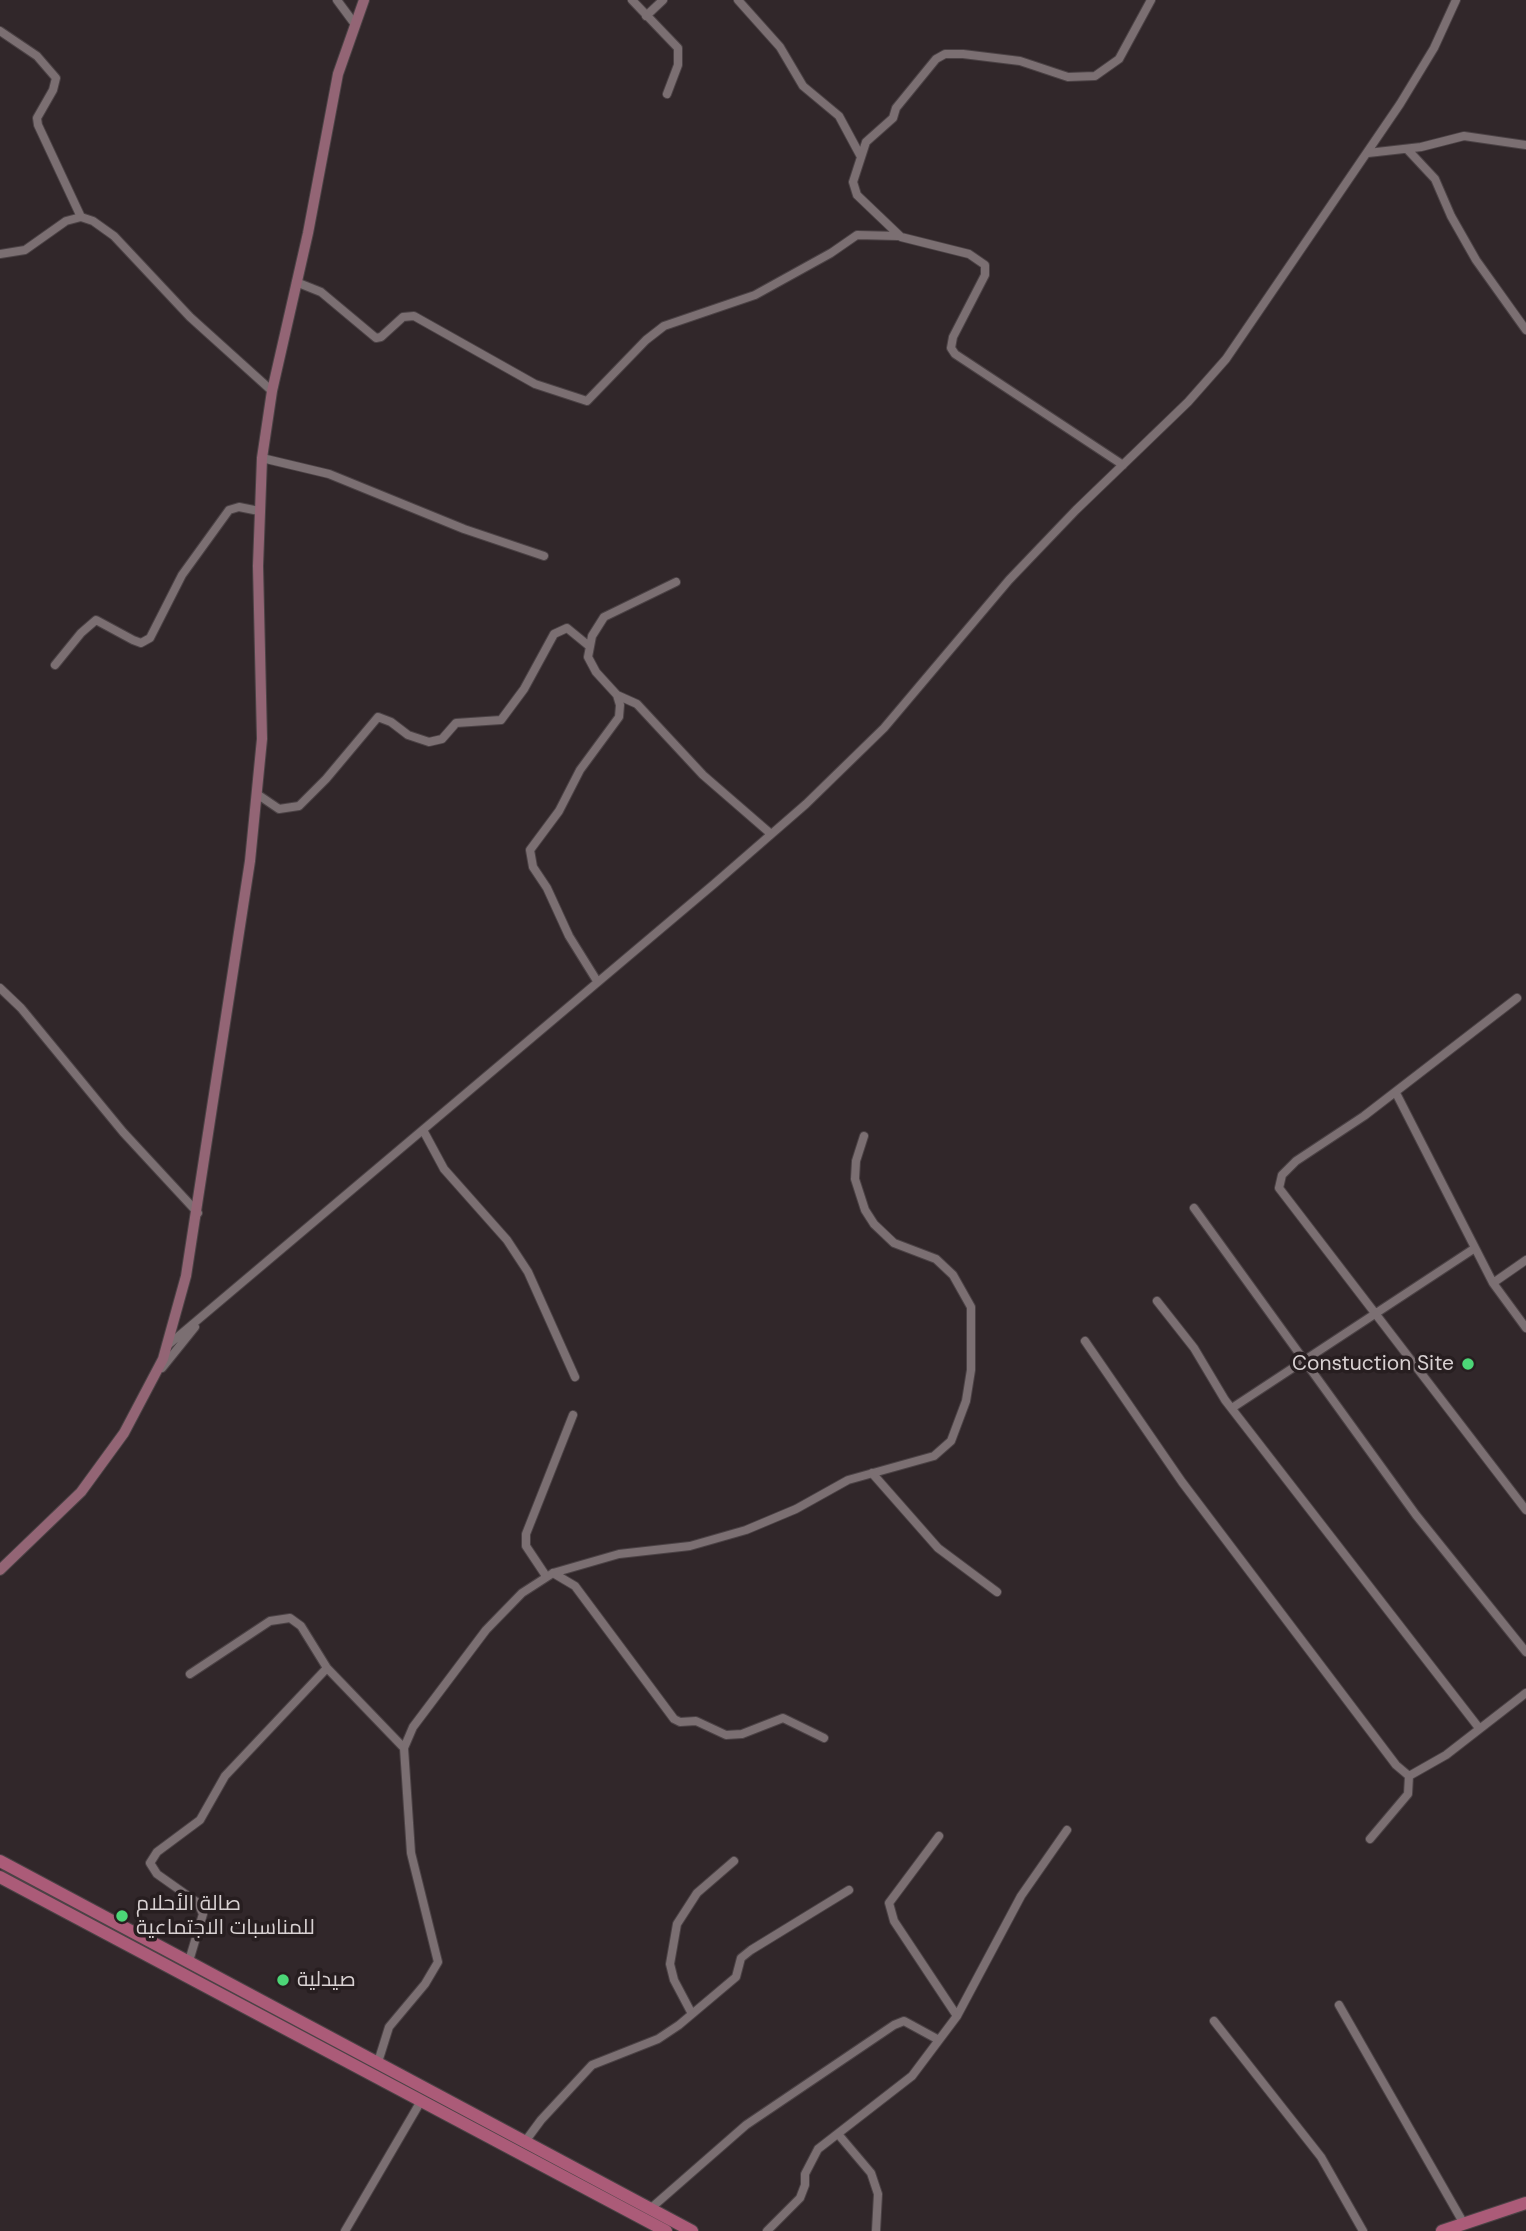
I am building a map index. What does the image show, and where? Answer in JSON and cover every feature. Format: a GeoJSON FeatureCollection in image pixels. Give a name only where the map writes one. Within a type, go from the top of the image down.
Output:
{"type":"FeatureCollection","features":[{"type":"Feature","properties":{"kind":"main road"},"geometry":{"type":"LineString","coordinates":[[0,1861],[692,2231]]}},
{"type":"Feature","properties":{"kind":"main road"},"geometry":{"type":"LineString","coordinates":[[0,1877],[666,2231]]}},
{"type":"Feature","properties":{"kind":"main road"},"geometry":{"type":"LineString","coordinates":[[1442,2231],[1526,2203]]}},
{"type":"Feature","properties":{"kind":"street"},"geometry":{"type":"LineString","coordinates":[[337,0],[354,23]]}},
{"type":"Feature","properties":{"kind":"street"},"geometry":{"type":"LineString","coordinates":[[0,1570],[80,1492],[124,1433],[168,1345],[186,1276],[198,1213],[250,861],[257,794],[262,739],[259,511],[262,458],[272,391],[338,74],[363,0]]}},
{"type":"Feature","properties":{"kind":"street"},"geometry":{"type":"LineString","coordinates":[[632,0],[678,48],[678,65],[667,94]]}},
{"type":"Feature","properties":{"kind":"street"},"geometry":{"type":"LineString","coordinates":[[646,16],[663,0]]}},
{"type":"Feature","properties":{"kind":"street"},"geometry":{"type":"LineString","coordinates":[[738,0],[779,47],[808,92],[839,116],[861,155]]}},
{"type":"Feature","properties":{"kind":"street"},"geometry":{"type":"LineString","coordinates":[[901,237],[853,189],[866,142],[894,118],[896,108],[936,59],[953,53],[1020,61],[1068,77],[1095,76],[1119,59],[1151,0]]}},
{"type":"Feature","properties":{"kind":"street"},"geometry":{"type":"LineString","coordinates":[[168,1345],[772,834],[884,728],[1009,580],[1188,402],[1226,359],[1368,153],[1429,59],[1456,0]]}},
{"type":"Feature","properties":{"kind":"street"},"geometry":{"type":"LineString","coordinates":[[0,31],[37,56],[56,78],[53,90],[37,118],[38,125],[81,217]]}},
{"type":"Feature","properties":{"kind":"street"},"geometry":{"type":"LineString","coordinates":[[1368,153],[1406,149],[1464,136],[1526,145]]}},
{"type":"Feature","properties":{"kind":"street"},"geometry":{"type":"LineString","coordinates":[[1406,149],[1435,179],[1451,216],[1476,260],[1526,330]]}},
{"type":"Feature","properties":{"kind":"street"},"geometry":{"type":"LineString","coordinates":[[0,254],[25,250],[44,234],[81,217],[93,220],[114,236],[190,317],[272,391]]}},
{"type":"Feature","properties":{"kind":"street"},"geometry":{"type":"LineString","coordinates":[[296,282],[321,292],[376,338],[381,337],[403,317],[414,316],[530,381],[587,401],[646,340],[664,327],[755,295],[858,235],[901,237],[969,254],[985,265],[985,275],[953,337],[951,348],[955,354],[1123,464]]}},
{"type":"Feature","properties":{"kind":"street"},"geometry":{"type":"LineString","coordinates":[[262,458],[329,474],[464,529],[544,556]]}},
{"type":"Feature","properties":{"kind":"street"},"geometry":{"type":"LineString","coordinates":[[55,666],[81,632],[96,620],[141,643],[150,638],[182,575],[229,510],[239,507],[259,511]]}},
{"type":"Feature","properties":{"kind":"street"},"geometry":{"type":"LineString","coordinates":[[676,582],[604,617],[589,646],[587,657],[618,695],[637,704],[703,775],[772,834]]}},
{"type":"Feature","properties":{"kind":"street"},"geometry":{"type":"LineString","coordinates":[[257,794],[279,808],[299,806],[327,779],[377,717],[391,722],[408,735],[429,742],[442,739],[456,723],[501,720],[524,689],[554,634],[567,628],[589,646]]}},
{"type":"Feature","properties":{"kind":"street"},"geometry":{"type":"LineString","coordinates":[[597,981],[569,936],[547,888],[533,867],[530,850],[559,811],[580,770],[618,717],[618,695]]}},
{"type":"Feature","properties":{"kind":"street"},"geometry":{"type":"LineString","coordinates":[[0,988],[198,1213]]}},
{"type":"Feature","properties":{"kind":"street"},"geometry":{"type":"LineString","coordinates":[[1517,998],[1396,1093],[1296,1161],[1282,1175],[1279,1188],[1526,1510]]}},
{"type":"Feature","properties":{"kind":"street"},"geometry":{"type":"LineString","coordinates":[[1396,1093],[1493,1283],[1526,1328]]}},
{"type":"Feature","properties":{"kind":"street"},"geometry":{"type":"LineString","coordinates":[[423,1130],[444,1169],[507,1240],[527,1272],[575,1377]]}},
{"type":"Feature","properties":{"kind":"street"},"geometry":{"type":"LineString","coordinates":[[378,2062],[389,2026],[425,1984],[438,1962],[411,1853],[404,1748],[414,1727],[486,1630],[522,1592],[549,1574],[620,1554],[690,1546],[746,1530],[796,1509],[848,1480],[934,1456],[951,1441],[966,1401],[973,1330],[971,1307],[953,1275],[932,1255],[894,1243],[874,1224],[865,1210],[855,1178],[856,1161],[864,1136]]}},
{"type":"Feature","properties":{"kind":"street"},"geometry":{"type":"LineString","coordinates":[[1194,1208],[1416,1515],[1526,1651]]}},
{"type":"Feature","properties":{"kind":"street"},"geometry":{"type":"LineString","coordinates":[[1232,1408],[1376,1316],[1475,1248]]}},
{"type":"Feature","properties":{"kind":"street"},"geometry":{"type":"LineString","coordinates":[[1493,1283],[1526,1260]]}},
{"type":"Feature","properties":{"kind":"street"},"geometry":{"type":"LineString","coordinates":[[1157,1301],[1194,1348],[1232,1408],[1479,1728]]}},
{"type":"Feature","properties":{"kind":"street"},"geometry":{"type":"LineString","coordinates":[[154,1376],[198,1321]]}},
{"type":"Feature","properties":{"kind":"street"},"geometry":{"type":"LineString","coordinates":[[1085,1341],[1182,1482],[1396,1765],[1409,1776]]}},
{"type":"Feature","properties":{"kind":"street"},"geometry":{"type":"LineString","coordinates":[[573,1415],[526,1534],[526,1546],[549,1574],[575,1586],[671,1715],[680,1722],[696,1721],[717,1732],[734,1734],[783,1718],[824,1738]]}},
{"type":"Feature","properties":{"kind":"street"},"geometry":{"type":"LineString","coordinates":[[872,1473],[938,1548],[997,1592]]}},
{"type":"Feature","properties":{"kind":"street"},"geometry":{"type":"LineString","coordinates":[[190,1674],[270,1621],[284,1617],[301,1626],[327,1668],[404,1748]]}},
{"type":"Feature","properties":{"kind":"street"},"geometry":{"type":"LineString","coordinates":[[189,1961],[202,1914],[198,1903],[157,1874],[150,1863],[157,1853],[200,1820],[225,1776],[327,1668]]}},
{"type":"Feature","properties":{"kind":"street"},"geometry":{"type":"LineString","coordinates":[[1409,1776],[1446,1755],[1526,1693]]}},
{"type":"Feature","properties":{"kind":"street"},"geometry":{"type":"LineString","coordinates":[[1370,1839],[1408,1794],[1409,1776]]}},
{"type":"Feature","properties":{"kind":"street"},"geometry":{"type":"LineString","coordinates":[[767,2231],[800,2198],[806,2185],[805,2174],[818,2149],[901,2087],[957,2016],[1021,1896],[1068,1830]]}},
{"type":"Feature","properties":{"kind":"street"},"geometry":{"type":"LineString","coordinates":[[939,1836],[889,1903],[894,1921],[957,2016]]}},
{"type":"Feature","properties":{"kind":"street"},"geometry":{"type":"LineString","coordinates":[[692,2014],[674,1980],[670,1964],[677,1924],[697,1893],[734,1861]]}},
{"type":"Feature","properties":{"kind":"street"},"geometry":{"type":"LineString","coordinates":[[524,2143],[541,2120],[593,2065],[658,2039],[736,1977],[741,1958],[751,1950],[849,1890]]}},
{"type":"Feature","properties":{"kind":"street"},"geometry":{"type":"LineString","coordinates":[[1339,2005],[1464,2224]]}},
{"type":"Feature","properties":{"kind":"street"},"geometry":{"type":"LineString","coordinates":[[650,2209],[747,2125],[894,2025],[904,2021],[937,2039]]}},
{"type":"Feature","properties":{"kind":"street"},"geometry":{"type":"LineString","coordinates":[[1214,2021],[1321,2157],[1363,2231]]}},
{"type":"Feature","properties":{"kind":"street"},"geometry":{"type":"LineString","coordinates":[[345,2231],[421,2101]]}},
{"type":"Feature","properties":{"kind":"street"},"geometry":{"type":"LineString","coordinates":[[838,2134],[872,2173],[878,2193],[876,2231]]}},
{"type":"Feature","properties":{"kind":"place","name":"Constuction Site"},"geometry":{"type":"Point","coordinates":[1468,1364]}},
{"type":"Feature","properties":{"kind":"place","name":"صالة الأحلام للمناسبات الاجتماعية"},"geometry":{"type":"Point","coordinates":[122,1916]}},
{"type":"Feature","properties":{"kind":"place","name":"صيدلية"},"geometry":{"type":"Point","coordinates":[283,1980]}}]}
